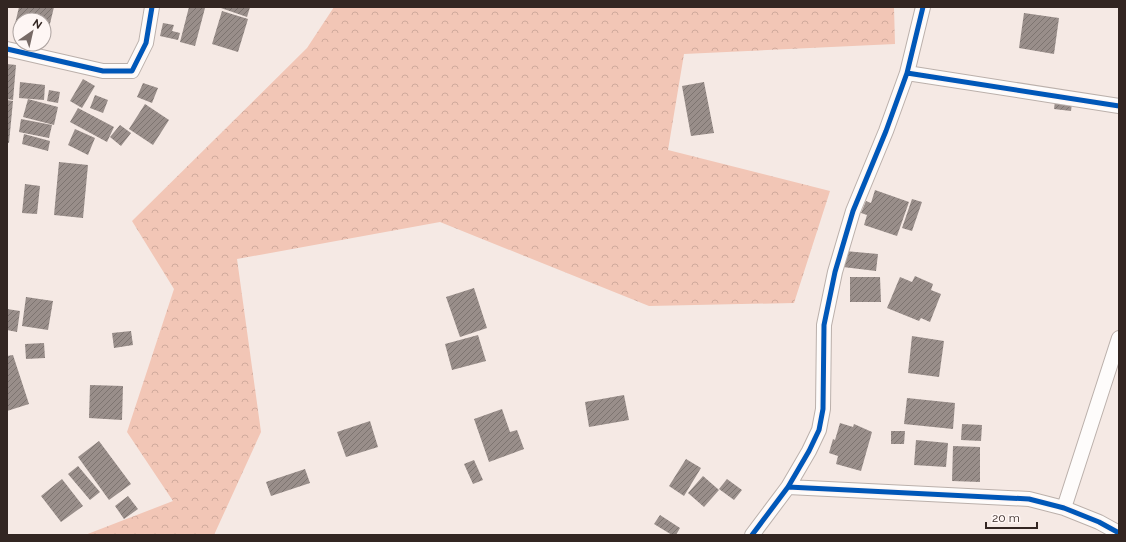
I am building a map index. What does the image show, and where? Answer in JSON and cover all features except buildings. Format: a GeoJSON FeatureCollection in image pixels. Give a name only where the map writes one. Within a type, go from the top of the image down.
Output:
{"type":"FeatureCollection","features":[{"type":"Feature","properties":{"kind":"street"},"geometry":{"type":"LineString","coordinates":[[7,49],[103,71],[132,71],[146,43],[152,7]]}},
{"type":"Feature","properties":{"kind":"street"},"geometry":{"type":"LineString","coordinates":[[752,535],[788,487],[809,451],[819,430],[822,409],[824,325],[835,272],[853,211],[886,131],[907,73],[924,7]]}},
{"type":"Feature","properties":{"kind":"street"},"geometry":{"type":"LineString","coordinates":[[907,73],[1119,106]]}},
{"type":"Feature","properties":{"kind":"street"},"geometry":{"type":"LineString","coordinates":[[1064,508],[1119,338]]}},
{"type":"Feature","properties":{"kind":"street"},"geometry":{"type":"LineString","coordinates":[[788,487],[1029,499],[1064,508],[1099,522],[1119,533]]}},
{"type":"Feature","properties":{"kind":"green space"},"geometry":{"type":"Polygon","coordinates":[[[334,7],[894,7],[895,44],[684,54],[668,150],[830,191],[794,303],[649,306],[440,222],[237,259],[261,432],[214,535],[85,535],[173,501],[127,432],[174,289],[132,221],[307,48],[334,7]]]}},
{"type":"Feature","properties":{"kind":"cycle path"},"geometry":{"type":"LineString","coordinates":[[7,49],[103,71],[132,71],[146,43],[152,7]]}},
{"type":"Feature","properties":{"kind":"cycle path"},"geometry":{"type":"LineString","coordinates":[[752,535],[788,487],[809,451],[819,430],[823,409],[824,325],[835,272],[853,211],[886,131],[907,73],[923,7]]}},
{"type":"Feature","properties":{"kind":"cycle path"},"geometry":{"type":"LineString","coordinates":[[907,73],[1119,106]]}},
{"type":"Feature","properties":{"kind":"cycle path"},"geometry":{"type":"LineString","coordinates":[[788,487],[1029,499],[1064,508],[1099,522],[1119,533]]}}]}
